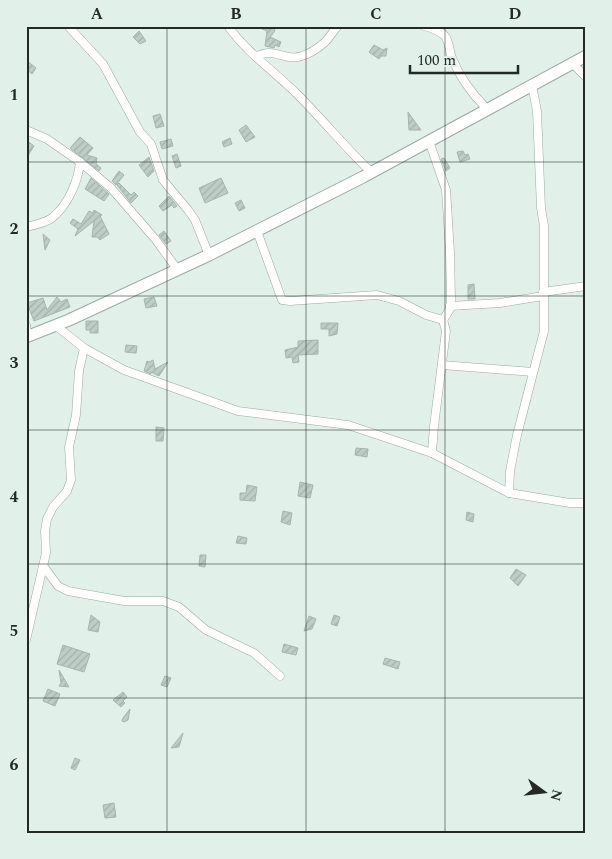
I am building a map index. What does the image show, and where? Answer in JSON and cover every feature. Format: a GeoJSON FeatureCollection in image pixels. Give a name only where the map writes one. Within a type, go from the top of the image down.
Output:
{"type":"FeatureCollection","features":[{"type":"Feature","properties":{"kind":"street"},"geometry":{"type":"LineString","coordinates":[[68,26],[103,64],[140,132],[151,144],[163,180],[195,220],[209,255]]}},
{"type":"Feature","properties":{"kind":"street"},"geometry":{"type":"LineString","coordinates":[[228,26],[235,36],[296,93],[348,150],[371,172]]}},
{"type":"Feature","properties":{"kind":"street"},"geometry":{"type":"LineString","coordinates":[[256,57],[262,53],[269,52],[286,57],[303,56],[326,42],[338,26]]}},
{"type":"Feature","properties":{"kind":"street"},"geometry":{"type":"LineString","coordinates":[[424,26],[436,29],[444,36],[466,85],[487,109]]}},
{"type":"Feature","properties":{"kind":"street"},"geometry":{"type":"LineString","coordinates":[[27,333],[55,325],[209,255],[371,172],[586,56]]}},
{"type":"Feature","properties":{"kind":"street"},"geometry":{"type":"LineString","coordinates":[[572,63],[586,77]]}},
{"type":"Feature","properties":{"kind":"street"},"geometry":{"type":"LineString","coordinates":[[510,493],[510,471],[517,435],[544,331],[544,226],[541,208],[537,111],[532,85]]}},
{"type":"Feature","properties":{"kind":"street"},"geometry":{"type":"LineString","coordinates":[[26,130],[43,136],[80,162],[119,196],[156,240],[177,269]]}},
{"type":"Feature","properties":{"kind":"street"},"geometry":{"type":"LineString","coordinates":[[429,141],[446,190],[450,252],[450,306],[443,320],[446,331],[432,453]]}},
{"type":"Feature","properties":{"kind":"street"},"geometry":{"type":"LineString","coordinates":[[26,227],[51,219],[62,208],[78,177],[80,162]]}},
{"type":"Feature","properties":{"kind":"street"},"geometry":{"type":"LineString","coordinates":[[256,231],[282,300],[377,296],[399,301],[426,315],[443,320]]}},
{"type":"Feature","properties":{"kind":"street"},"geometry":{"type":"LineString","coordinates":[[450,306],[500,303],[586,286]]}},
{"type":"Feature","properties":{"kind":"street"},"geometry":{"type":"LineString","coordinates":[[55,325],[84,348],[124,370],[238,411],[348,425],[432,453],[510,493],[570,503],[586,503]]}},
{"type":"Feature","properties":{"kind":"street"},"geometry":{"type":"LineString","coordinates":[[26,640],[44,567],[46,519],[52,507],[67,491],[71,480],[69,447],[76,415],[79,371],[84,348]]}},
{"type":"Feature","properties":{"kind":"street"},"geometry":{"type":"LineString","coordinates":[[442,365],[533,372]]}},
{"type":"Feature","properties":{"kind":"street"},"geometry":{"type":"LineString","coordinates":[[44,567],[58,586],[68,591],[124,601],[163,601],[179,607],[206,630],[254,653],[280,676]]}},
{"type":"Feature","properties":{"kind":"building"},"geometry":{"type":"Polygon","coordinates":[[[255,26],[274,26],[275,31],[270,37],[281,42],[279,47],[275,45],[274,48],[265,46],[267,31],[255,26]]]}},
{"type":"Feature","properties":{"kind":"building"},"geometry":{"type":"Polygon","coordinates":[[[139,31],[146,41],[140,44],[133,37],[139,31]]]}},
{"type":"Feature","properties":{"kind":"building"},"geometry":{"type":"Polygon","coordinates":[[[374,45],[383,50],[387,48],[386,56],[381,56],[379,59],[369,52],[374,45]]]}},
{"type":"Feature","properties":{"kind":"building"},"geometry":{"type":"Polygon","coordinates":[[[26,60],[36,68],[32,74],[26,69],[26,60]]]}},
{"type":"Feature","properties":{"kind":"building"},"geometry":{"type":"Polygon","coordinates":[[[408,112],[421,130],[409,130],[408,112]]]}},
{"type":"Feature","properties":{"kind":"building"},"geometry":{"type":"Polygon","coordinates":[[[160,114],[164,126],[156,128],[153,116],[160,114]]]}},
{"type":"Feature","properties":{"kind":"building"},"geometry":{"type":"Polygon","coordinates":[[[246,125],[255,137],[246,142],[239,130],[246,125]]]}},
{"type":"Feature","properties":{"kind":"building"},"geometry":{"type":"Polygon","coordinates":[[[80,137],[93,148],[87,155],[97,158],[96,164],[101,168],[99,171],[70,148],[80,137]]]}},
{"type":"Feature","properties":{"kind":"building"},"geometry":{"type":"Polygon","coordinates":[[[230,138],[232,144],[224,147],[222,142],[230,138]]]}},
{"type":"Feature","properties":{"kind":"building"},"geometry":{"type":"Polygon","coordinates":[[[171,139],[173,146],[162,149],[160,142],[171,139]]]}},
{"type":"Feature","properties":{"kind":"building"},"geometry":{"type":"Polygon","coordinates":[[[26,140],[34,146],[26,159],[26,140]]]}},
{"type":"Feature","properties":{"kind":"building"},"geometry":{"type":"Polygon","coordinates":[[[463,151],[465,155],[468,154],[470,159],[460,162],[457,152],[463,151]]]}},
{"type":"Feature","properties":{"kind":"building"},"geometry":{"type":"Polygon","coordinates":[[[177,154],[181,166],[176,168],[172,156],[177,154]]]}},
{"type":"Feature","properties":{"kind":"building"},"geometry":{"type":"Polygon","coordinates":[[[149,157],[154,171],[148,177],[139,165],[149,157]]]}},
{"type":"Feature","properties":{"kind":"building"},"geometry":{"type":"Polygon","coordinates":[[[444,158],[450,168],[446,171],[441,159],[444,158]]]}},
{"type":"Feature","properties":{"kind":"building"},"geometry":{"type":"Polygon","coordinates":[[[119,171],[124,175],[116,185],[112,181],[119,171]]]}},
{"type":"Feature","properties":{"kind":"building"},"geometry":{"type":"Polygon","coordinates":[[[91,178],[109,194],[104,201],[85,189],[91,178]]]}},
{"type":"Feature","properties":{"kind":"building"},"geometry":{"type":"Polygon","coordinates":[[[221,178],[228,193],[205,203],[199,188],[221,178]]]}},
{"type":"Feature","properties":{"kind":"building"},"geometry":{"type":"Polygon","coordinates":[[[119,183],[131,195],[134,192],[138,196],[131,203],[117,185],[119,183]]]}},
{"type":"Feature","properties":{"kind":"building"},"geometry":{"type":"Polygon","coordinates":[[[169,196],[177,206],[174,208],[172,205],[163,211],[159,206],[169,196]]]}},
{"type":"Feature","properties":{"kind":"building"},"geometry":{"type":"Polygon","coordinates":[[[241,200],[245,208],[239,211],[235,203],[241,200]]]}},
{"type":"Feature","properties":{"kind":"building"},"geometry":{"type":"Polygon","coordinates":[[[94,210],[102,215],[100,216],[109,234],[100,240],[97,237],[92,237],[94,221],[75,236],[78,229],[70,223],[73,219],[81,224],[89,211],[93,213],[94,210]]]}},
{"type":"Feature","properties":{"kind":"building"},"geometry":{"type":"Polygon","coordinates":[[[164,231],[171,241],[166,244],[159,235],[164,231]]]}},
{"type":"Feature","properties":{"kind":"building"},"geometry":{"type":"Polygon","coordinates":[[[43,234],[50,240],[45,250],[43,234]]]}},
{"type":"Feature","properties":{"kind":"building"},"geometry":{"type":"Polygon","coordinates":[[[474,284],[475,299],[468,299],[468,285],[474,284]]]}},
{"type":"Feature","properties":{"kind":"building"},"geometry":{"type":"Polygon","coordinates":[[[57,297],[61,302],[67,299],[70,307],[34,321],[27,303],[43,298],[47,310],[57,297]]]}},
{"type":"Feature","properties":{"kind":"building"},"geometry":{"type":"Polygon","coordinates":[[[154,297],[157,306],[146,308],[144,299],[154,297]]]}},
{"type":"Feature","properties":{"kind":"building"},"geometry":{"type":"Polygon","coordinates":[[[86,321],[98,321],[98,333],[90,333],[90,330],[86,330],[86,321]]]}},
{"type":"Feature","properties":{"kind":"building"},"geometry":{"type":"Polygon","coordinates":[[[321,323],[338,323],[337,334],[329,336],[329,329],[321,329],[321,323]]]}},
{"type":"Feature","properties":{"kind":"building"},"geometry":{"type":"Polygon","coordinates":[[[318,340],[318,354],[298,355],[299,362],[293,363],[292,357],[286,358],[285,350],[298,347],[298,341],[318,340]]]}},
{"type":"Feature","properties":{"kind":"building"},"geometry":{"type":"Polygon","coordinates":[[[126,345],[137,346],[136,353],[125,352],[126,345]]]}},
{"type":"Feature","properties":{"kind":"building"},"geometry":{"type":"Polygon","coordinates":[[[153,360],[155,369],[168,362],[159,376],[144,371],[147,361],[153,360]]]}},
{"type":"Feature","properties":{"kind":"building"},"geometry":{"type":"Polygon","coordinates":[[[156,427],[164,428],[163,441],[156,441],[156,427]]]}},
{"type":"Feature","properties":{"kind":"building"},"geometry":{"type":"Polygon","coordinates":[[[356,448],[368,449],[367,457],[355,455],[356,448]]]}},
{"type":"Feature","properties":{"kind":"building"},"geometry":{"type":"Polygon","coordinates":[[[300,482],[313,485],[310,498],[298,496],[300,482]]]}},
{"type":"Feature","properties":{"kind":"building"},"geometry":{"type":"Polygon","coordinates":[[[247,485],[257,487],[255,501],[240,500],[240,493],[246,493],[247,485]]]}},
{"type":"Feature","properties":{"kind":"building"},"geometry":{"type":"Polygon","coordinates":[[[283,511],[292,513],[290,525],[281,522],[283,511]]]}},
{"type":"Feature","properties":{"kind":"building"},"geometry":{"type":"Polygon","coordinates":[[[467,512],[474,514],[473,522],[466,520],[467,512]]]}},
{"type":"Feature","properties":{"kind":"building"},"geometry":{"type":"Polygon","coordinates":[[[238,536],[247,538],[246,544],[236,543],[238,536]]]}},
{"type":"Feature","properties":{"kind":"building"},"geometry":{"type":"Polygon","coordinates":[[[200,555],[206,555],[205,567],[199,566],[200,555]]]}},
{"type":"Feature","properties":{"kind":"building"},"geometry":{"type":"Polygon","coordinates":[[[516,569],[526,575],[518,586],[510,578],[516,569]]]}},
{"type":"Feature","properties":{"kind":"building"},"geometry":{"type":"Polygon","coordinates":[[[91,615],[100,622],[98,632],[88,630],[91,615]]]}},
{"type":"Feature","properties":{"kind":"building"},"geometry":{"type":"Polygon","coordinates":[[[334,615],[340,617],[337,626],[331,624],[334,615]]]}},
{"type":"Feature","properties":{"kind":"building"},"geometry":{"type":"Polygon","coordinates":[[[309,616],[316,619],[312,629],[304,631],[309,616]]]}},
{"type":"Feature","properties":{"kind":"building"},"geometry":{"type":"Polygon","coordinates":[[[284,644],[298,648],[296,655],[282,652],[284,644]]]}},
{"type":"Feature","properties":{"kind":"building"},"geometry":{"type":"Polygon","coordinates":[[[63,645],[90,654],[84,672],[57,664],[63,645]]]}},
{"type":"Feature","properties":{"kind":"building"},"geometry":{"type":"Polygon","coordinates":[[[385,658],[400,662],[398,669],[383,664],[385,658]]]}},
{"type":"Feature","properties":{"kind":"building"},"geometry":{"type":"Polygon","coordinates":[[[59,670],[69,687],[59,686],[61,683],[59,670]]]}},
{"type":"Feature","properties":{"kind":"building"},"geometry":{"type":"Polygon","coordinates":[[[165,676],[171,678],[167,687],[161,685],[165,676]]]}},
{"type":"Feature","properties":{"kind":"building"},"geometry":{"type":"Polygon","coordinates":[[[48,689],[60,694],[55,706],[43,701],[48,689]]]}},
{"type":"Feature","properties":{"kind":"building"},"geometry":{"type":"Polygon","coordinates":[[[123,692],[127,697],[121,707],[113,700],[123,692]]]}},
{"type":"Feature","properties":{"kind":"building"},"geometry":{"type":"Polygon","coordinates":[[[130,709],[128,720],[122,721],[123,718],[130,709]]]}},
{"type":"Feature","properties":{"kind":"building"},"geometry":{"type":"Polygon","coordinates":[[[183,733],[179,747],[171,748],[183,733]]]}},
{"type":"Feature","properties":{"kind":"building"},"geometry":{"type":"Polygon","coordinates":[[[75,758],[80,760],[75,770],[71,768],[75,758]]]}},
{"type":"Feature","properties":{"kind":"building"},"geometry":{"type":"Polygon","coordinates":[[[114,803],[116,817],[105,818],[103,805],[114,803]]]}}]}
